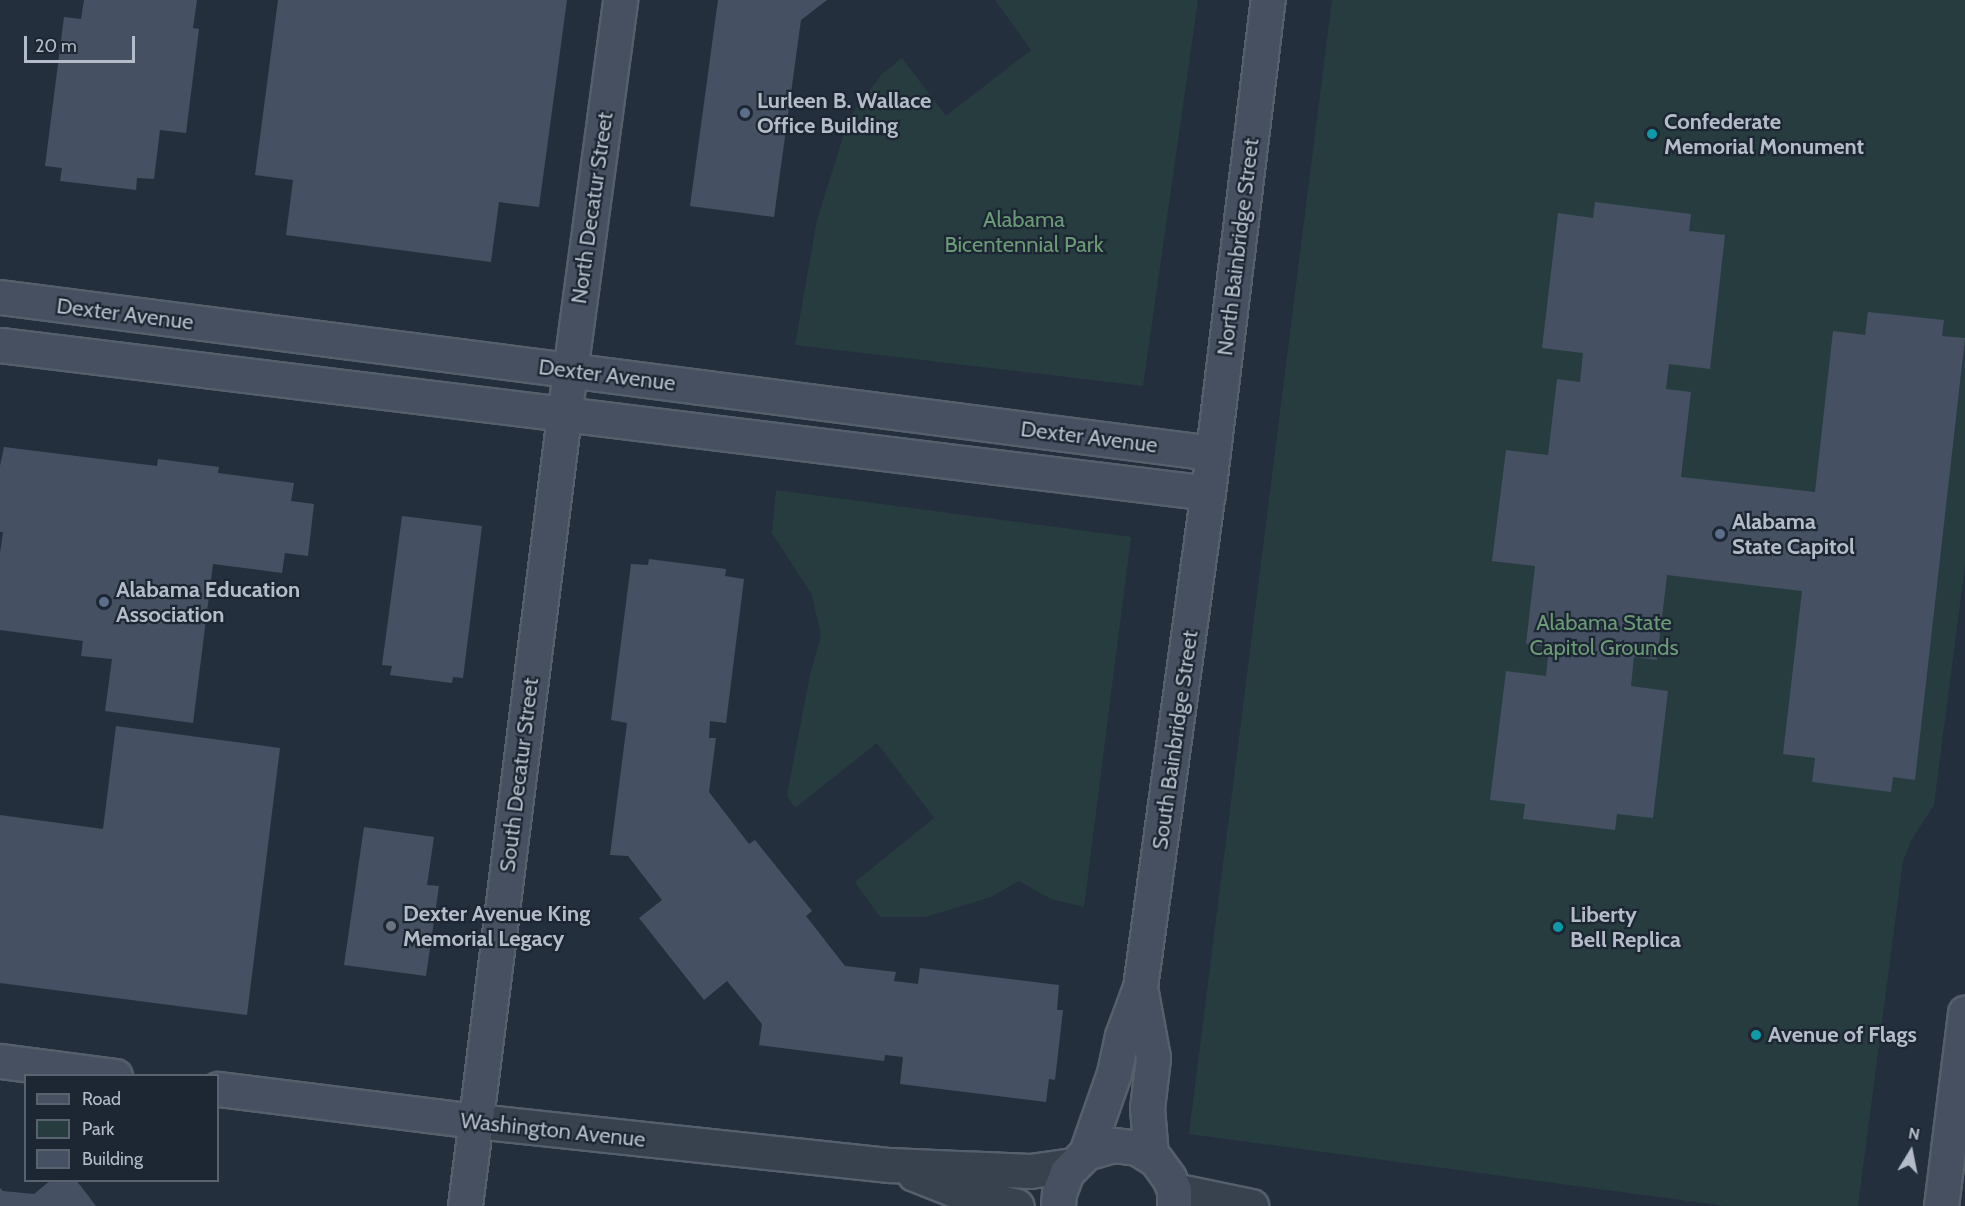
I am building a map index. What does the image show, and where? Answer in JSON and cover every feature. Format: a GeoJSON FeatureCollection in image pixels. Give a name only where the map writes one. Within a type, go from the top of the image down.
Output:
{"type":"FeatureCollection","features":[{"type":"Feature","properties":{"kind":"street","name":"North Decatur Street"},"geometry":{"type":"LineString","coordinates":[[564,416],[620,0]]}},
{"type":"Feature","properties":{"kind":"street","name":"North Bainbridge Street"},"geometry":{"type":"LineString","coordinates":[[1208,493],[1268,0]]}},
{"type":"Feature","properties":{"kind":"street","name":"Dexter Avenue"},"geometry":{"type":"LineString","coordinates":[[0,297],[1213,453]]}},
{"type":"Feature","properties":{"kind":"street","name":"Dexter Avenue"},"geometry":{"type":"LineString","coordinates":[[0,345],[564,416],[1208,493]]}},
{"type":"Feature","properties":{"kind":"street","name":"South Decatur Street"},"geometry":{"type":"LineString","coordinates":[[465,1206],[564,416]]}},
{"type":"Feature","properties":{"kind":"street","name":"South Bainbridge Street"},"geometry":{"type":"LineString","coordinates":[[1058,1206],[1062,1182],[1080,1159],[1114,1073],[1122,1036],[1140,987],[1208,493]]}},
{"type":"Feature","properties":{"kind":"street","name":"South Bainbridge Street"},"geometry":{"type":"LineString","coordinates":[[1140,987],[1153,1058],[1147,1108],[1151,1156]]}},
{"type":"Feature","properties":{"kind":"street"},"geometry":{"type":"LineString","coordinates":[[1941,1206],[1965,1012]]}},
{"type":"Feature","properties":{"kind":"street"},"geometry":{"type":"LineString","coordinates":[[0,1061],[100,1074]]}},
{"type":"Feature","properties":{"kind":"street","name":"Washington Avenue"},"geometry":{"type":"LineString","coordinates":[[219,1089],[476,1121],[890,1165],[1030,1171],[1080,1159]]}},
{"type":"Feature","properties":{"kind":"street"},"geometry":{"type":"LineString","coordinates":[[1080,1159],[1103,1146],[1137,1148],[1151,1156],[1164,1168],[1174,1198],[1251,1206]]}},
{"type":"Feature","properties":{"kind":"street","name":"Washington Avenue"},"geometry":{"type":"LineString","coordinates":[[890,1165],[965,1194],[1017,1206]]}},
{"type":"Feature","properties":{"kind":"green space","name":"Alabama Bicentennial Park"},"geometry":{"type":"Polygon","coordinates":[[[995,0],[1198,0],[1143,386],[795,345],[817,220],[849,118],[881,75],[902,58],[946,116],[1031,50],[995,0]]]}},
{"type":"Feature","properties":{"kind":"green space","name":"Alabama State Capitol Grounds"},"geometry":{"type":"Polygon","coordinates":[[[1332,0],[1965,0],[1965,565],[1934,805],[1912,839],[1903,861],[1858,1206],[1726,1206],[1189,1134],[1332,0]]]}},
{"type":"Feature","properties":{"kind":"green space"},"geometry":{"type":"Polygon","coordinates":[[[776,490],[1131,537],[1084,907],[1051,899],[1019,881],[991,897],[926,917],[880,917],[855,882],[934,818],[877,743],[795,808],[787,795],[810,675],[821,636],[812,595],[772,533],[776,490]]]}},
{"type":"Feature","properties":{"kind":"building"},"geometry":{"type":"Polygon","coordinates":[[[84,0],[197,0],[193,28],[199,29],[186,133],[160,130],[154,179],[137,178],[136,190],[60,181],[62,168],[45,166],[64,17],[81,19],[84,0]]]}},
{"type":"Feature","properties":{"kind":"building"},"geometry":{"type":"Polygon","coordinates":[[[278,0],[567,0],[539,207],[499,202],[491,262],[286,235],[293,180],[255,175],[278,0]]]}},
{"type":"Feature","properties":{"kind":"building","name":"Lurleen B. Wallace Office Building"},"geometry":{"type":"Polygon","coordinates":[[[718,0],[827,0],[801,20],[774,217],[690,206],[718,0]]]}},
{"type":"Feature","properties":{"kind":"building","name":"Alabama State Capitol"},"geometry":{"type":"Polygon","coordinates":[[[1595,202],[1691,214],[1689,231],[1725,235],[1710,369],[1669,364],[1666,389],[1691,392],[1681,477],[1815,492],[1833,331],[1865,335],[1868,312],[1944,320],[1942,336],[1965,338],[1915,780],[1893,777],[1891,792],[1812,782],[1815,758],[1783,754],[1802,591],[1667,575],[1657,660],[1634,657],[1631,686],[1668,691],[1653,818],[1617,814],[1615,830],[1523,819],[1525,804],[1490,800],[1506,671],[1546,676],[1549,647],[1526,644],[1535,566],[1492,561],[1506,450],[1548,455],[1557,379],[1580,382],[1583,353],[1542,348],[1558,213],[1593,218],[1595,202]]]}},
{"type":"Feature","properties":{"kind":"building","name":"Alabama Education Association"},"geometry":{"type":"Polygon","coordinates":[[[4,447],[157,466],[158,459],[219,467],[218,473],[294,483],[291,501],[314,504],[308,556],[285,553],[282,573],[213,564],[193,723],[105,711],[112,659],[81,656],[83,641],[0,630],[0,553],[3,532],[0,532],[0,466],[4,447]]]}},
{"type":"Feature","properties":{"kind":"building"},"geometry":{"type":"Polygon","coordinates":[[[402,516],[482,526],[463,678],[453,677],[452,683],[390,675],[392,666],[382,665],[402,516]]]}},
{"type":"Feature","properties":{"kind":"building"},"geometry":{"type":"Polygon","coordinates":[[[649,559],[726,569],[725,576],[744,579],[726,723],[710,721],[709,738],[716,738],[709,792],[749,844],[755,840],[812,911],[806,916],[845,966],[896,972],[894,981],[918,984],[920,968],[1059,985],[1057,1010],[1063,1010],[1055,1080],[1049,1079],[1046,1102],[900,1084],[903,1057],[885,1055],[884,1061],[759,1045],[762,1024],[727,981],[704,1000],[639,918],[662,900],[628,856],[610,855],[627,723],[611,720],[631,564],[648,565],[649,559]]]}},
{"type":"Feature","properties":{"kind":"building"},"geometry":{"type":"Polygon","coordinates":[[[116,726],[280,748],[247,1015],[0,983],[0,815],[103,829],[116,726]]]}},
{"type":"Feature","properties":{"kind":"building","name":"Dexter Avenue King Memorial Legacy"},"geometry":{"type":"Polygon","coordinates":[[[364,827],[434,837],[427,885],[439,886],[426,976],[344,965],[364,827]]]}},
{"type":"Feature","properties":{"kind":"building"},"geometry":{"type":"Polygon","coordinates":[[[49,1182],[78,1182],[96,1206],[0,1206],[0,1188],[3,1191],[34,1194],[49,1182]]]}},
{"type":"Feature","properties":{"kind":"place","name":"Lurleen B. Wallace Office Building"},"geometry":{"type":"Point","coordinates":[745,113]}},
{"type":"Feature","properties":{"kind":"place","name":"Confederate Memorial Monument"},"geometry":{"type":"Point","coordinates":[1652,134]}},
{"type":"Feature","properties":{"kind":"place","name":"Alabama State Capitol"},"geometry":{"type":"Point","coordinates":[1720,534]}},
{"type":"Feature","properties":{"kind":"place","name":"Alabama Education Association"},"geometry":{"type":"Point","coordinates":[104,602]}},
{"type":"Feature","properties":{"kind":"place","name":"Dexter Avenue King Memorial Legacy"},"geometry":{"type":"Point","coordinates":[391,926]}},
{"type":"Feature","properties":{"kind":"place","name":"Liberty Bell Replica"},"geometry":{"type":"Point","coordinates":[1558,927]}},
{"type":"Feature","properties":{"kind":"place","name":"Avenue of Flags"},"geometry":{"type":"Point","coordinates":[1756,1035]}}]}
